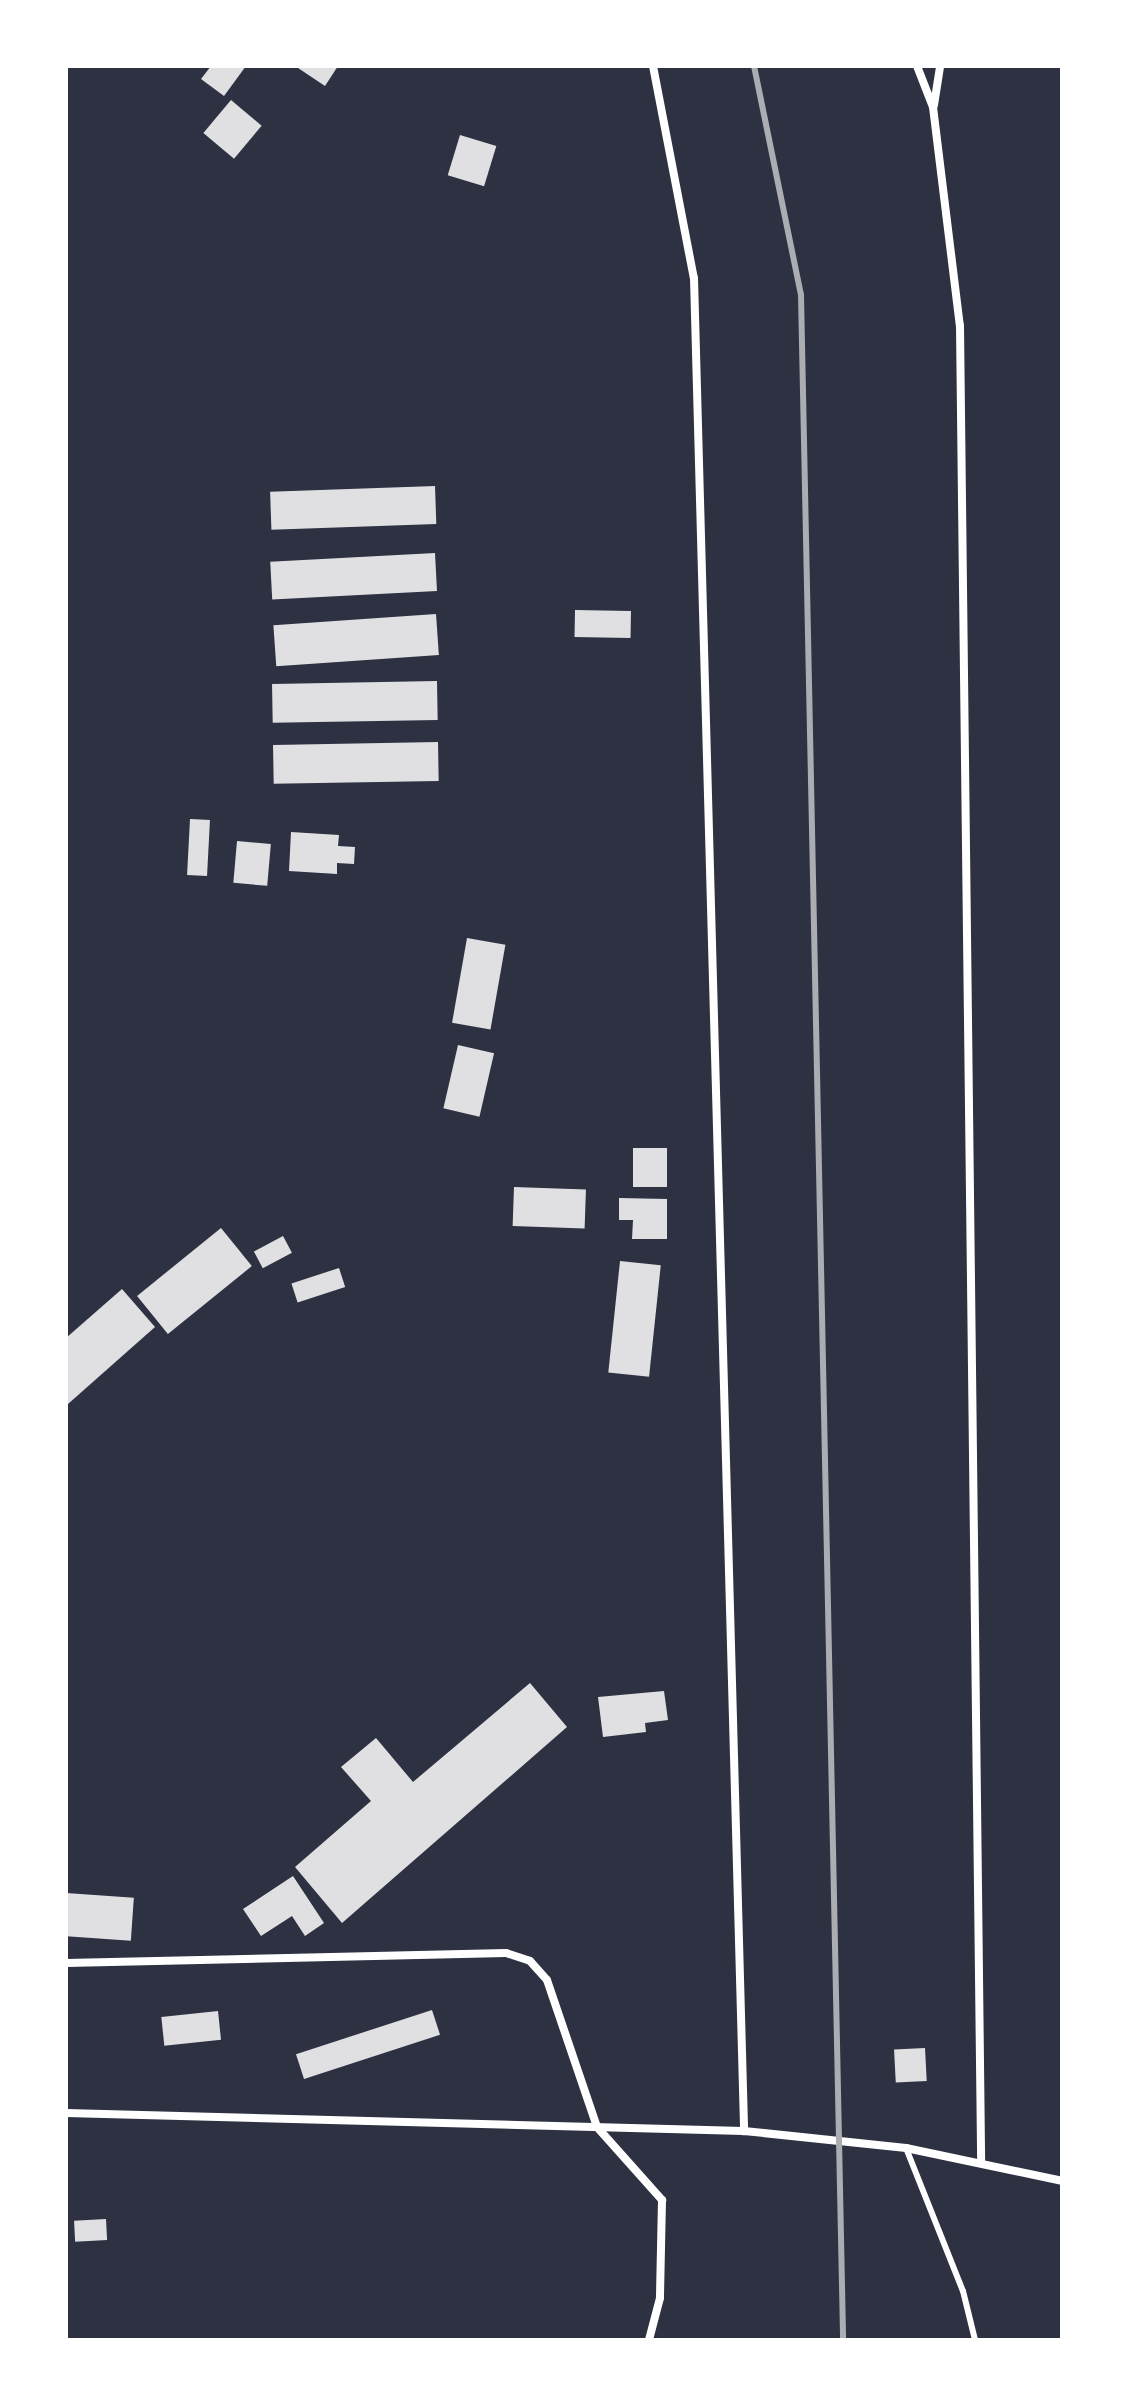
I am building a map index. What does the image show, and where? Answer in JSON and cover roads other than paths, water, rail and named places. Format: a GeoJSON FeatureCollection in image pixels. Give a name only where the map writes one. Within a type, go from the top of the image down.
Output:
{"type":"FeatureCollection","features":[{"type":"Feature","properties":{"kind":"street"},"geometry":{"type":"LineString","coordinates":[[653,66],[694,278],[744,2131]]}},
{"type":"Feature","properties":{"kind":"street"},"geometry":{"type":"LineString","coordinates":[[917,66],[933,107],[960,326],[981,2162]]}},
{"type":"Feature","properties":{"kind":"street"},"geometry":{"type":"LineString","coordinates":[[933,107],[940,66]]}},
{"type":"Feature","properties":{"kind":"street"},"geometry":{"type":"LineString","coordinates":[[66,1963],[506,1953],[530,1961],[547,1980],[597,2127],[662,2200],[660,2298],[649,2340]]}},
{"type":"Feature","properties":{"kind":"street"},"geometry":{"type":"LineString","coordinates":[[66,2113],[744,2131],[906,2148],[981,2162],[1059,2182]]}},
{"type":"Feature","properties":{"kind":"lane"},"geometry":{"type":"LineString","coordinates":[[906,2148],[963,2291],[975,2340]]}},
{"type":"Feature","properties":{"kind":"railway"},"geometry":{"type":"LineString","coordinates":[[754,66],[801,295],[843,2340]]}}]}
